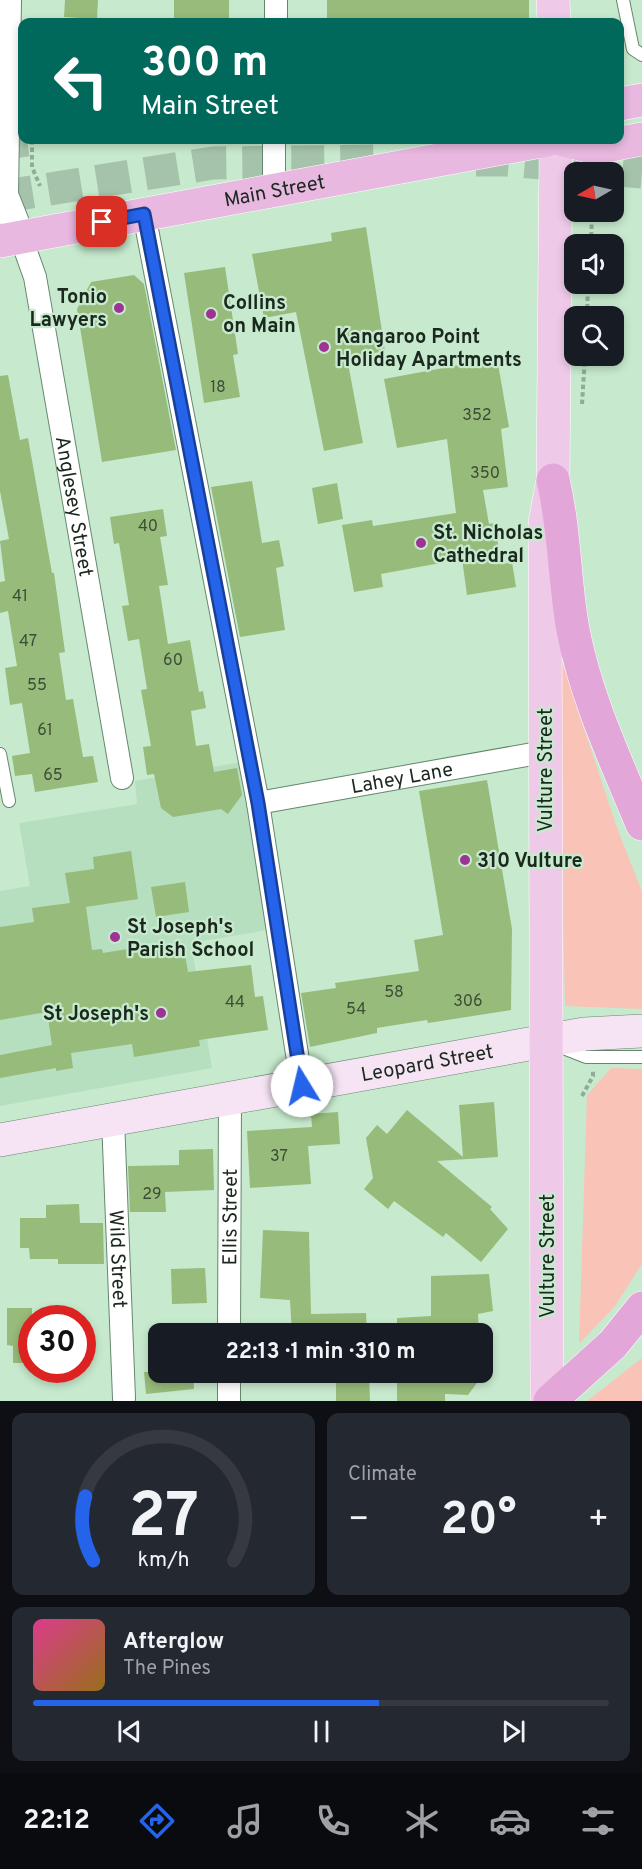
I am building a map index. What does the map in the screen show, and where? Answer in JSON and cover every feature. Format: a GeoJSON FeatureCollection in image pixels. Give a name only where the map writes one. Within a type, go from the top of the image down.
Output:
{"type":"FeatureCollection","features":[{"type":"Feature","properties":{"kind":"highway"},"geometry":{"type":"LineString","coordinates":[[624,103],[642,100]]}},
{"type":"Feature","properties":{"kind":"highway"},"geometry":{"type":"LineString","coordinates":[[624,143],[642,139]]}},
{"type":"Feature","properties":{"kind":"highway","name":"Main Street"},"geometry":{"type":"LineString","coordinates":[[10,239],[525,144]]}},
{"type":"Feature","properties":{"kind":"highway"},"geometry":{"type":"LineString","coordinates":[[580,144],[596,148],[616,144]]}},
{"type":"Feature","properties":{"kind":"highway"},"geometry":{"type":"LineString","coordinates":[[553,480],[562,520],[571,613],[584,672],[596,712],[642,824]]}},
{"type":"Feature","properties":{"kind":"highway"},"geometry":{"type":"LineString","coordinates":[[549,1401],[628,1339],[642,1308]]}},
{"type":"Feature","properties":{"kind":"main road"},"geometry":{"type":"LineString","coordinates":[[553,0],[554,18]]}},
{"type":"Feature","properties":{"kind":"main road","name":"Vulture Street"},"geometry":{"type":"LineString","coordinates":[[549,1401],[544,752],[545,523],[553,480],[556,144]]}},
{"type":"Feature","properties":{"kind":"main road","name":"Leopard Street"},"geometry":{"type":"LineString","coordinates":[[0,1140],[230,1100],[593,1032],[628,1040]]}},
{"type":"Feature","properties":{"kind":"street"},"geometry":{"type":"LineString","coordinates":[[7,0],[3,96],[5,201],[10,239]]}},
{"type":"Feature","properties":{"kind":"street"},"geometry":{"type":"LineString","coordinates":[[276,0],[276,18]]}},
{"type":"Feature","properties":{"kind":"street"},"geometry":{"type":"LineString","coordinates":[[274,144],[274,189]]}},
{"type":"Feature","properties":{"kind":"street"},"geometry":{"type":"LineString","coordinates":[[144,214],[258,803],[302,1086]]}},
{"type":"Feature","properties":{"kind":"street","name":"Anglesey Street"},"geometry":{"type":"LineString","coordinates":[[10,239],[35,277],[122,778]]}},
{"type":"Feature","properties":{"kind":"street","name":"Lahey Lane"},"geometry":{"type":"LineString","coordinates":[[258,803],[544,752]]}},
{"type":"Feature","properties":{"kind":"street","name":"Ellis Street"},"geometry":{"type":"LineString","coordinates":[[229,1323],[230,1100]]}},
{"type":"Feature","properties":{"kind":"street","name":"Wild Street"},"geometry":{"type":"LineString","coordinates":[[113,1119],[124,1398]]}},
{"type":"Feature","properties":{"kind":"street"},"geometry":{"type":"LineString","coordinates":[[229,1383],[229,1401]]}},
{"type":"Feature","properties":{"kind":"lane"},"geometry":{"type":"LineString","coordinates":[[623,0],[633,49],[642,55]]}},
{"type":"Feature","properties":{"kind":"lane"},"geometry":{"type":"LineString","coordinates":[[0,754],[9,801]]}},
{"type":"Feature","properties":{"kind":"lane"},"geometry":{"type":"LineString","coordinates":[[628,1040],[642,1058]]}},
{"type":"Feature","properties":{"kind":"path"},"geometry":{"type":"LineString","coordinates":[[32,144],[32,167],[40,186]]}},
{"type":"Feature","properties":{"kind":"path"},"geometry":{"type":"LineString","coordinates":[[582,1096],[593,1076],[593,1070]]}},
{"type":"Feature","properties":{"kind":"shaded area"},"geometry":{"type":"Polygon","coordinates":[[[562,662],[616,825],[642,892],[642,1009],[565,1006],[559,721],[562,662]]]}},
{"type":"Feature","properties":{"kind":"shaded area","name":"St Joseph's Parish School"},"geometry":{"type":"Polygon","coordinates":[[[241,762],[267,930],[191,943],[212,1068],[0,1106],[0,891],[30,886],[19,823],[137,804],[135,781],[241,762]]]}},
{"type":"Feature","properties":{"kind":"shaded area"},"geometry":{"type":"Polygon","coordinates":[[[611,1068],[642,1069],[642,1264],[615,1306],[579,1344],[587,1095],[611,1068]]]}},
{"type":"Feature","properties":{"kind":"shaded area"},"geometry":{"type":"Polygon","coordinates":[[[642,1358],[642,1401],[587,1401],[642,1358]]]}},
{"type":"Feature","properties":{"kind":"building"},"geometry":{"type":"Polygon","coordinates":[[[65,0],[98,0],[97,18],[64,17],[65,0]]]}},
{"type":"Feature","properties":{"kind":"building"},"geometry":{"type":"Polygon","coordinates":[[[174,0],[229,0],[229,18],[174,18],[174,0]]]}},
{"type":"Feature","properties":{"kind":"building"},"geometry":{"type":"Polygon","coordinates":[[[327,0],[529,0],[529,18],[327,18],[327,0]]]}},
{"type":"Feature","properties":{"kind":"building"},"geometry":{"type":"Polygon","coordinates":[[[366,227],[385,351],[347,358],[363,443],[324,451],[296,312],[264,318],[252,254],[332,241],[331,233],[366,227]]]}},
{"type":"Feature","properties":{"kind":"building","name":"Collins on Main"},"geometry":{"type":"Polygon","coordinates":[[[225,267],[238,354],[233,355],[240,397],[204,403],[184,273],[225,267]]]}},
{"type":"Feature","properties":{"kind":"building"},"geometry":{"type":"Polygon","coordinates":[[[134,275],[144,284],[176,450],[102,462],[77,309],[91,282],[134,275]]]}},
{"type":"Feature","properties":{"kind":"building"},"geometry":{"type":"Polygon","coordinates":[[[497,358],[509,427],[501,429],[508,487],[483,490],[489,524],[494,523],[502,564],[512,562],[516,587],[467,595],[462,559],[381,574],[383,587],[354,592],[342,525],[372,520],[373,526],[456,513],[447,439],[397,448],[384,379],[497,358]]]}},
{"type":"Feature","properties":{"kind":"building"},"geometry":{"type":"Polygon","coordinates":[[[8,375],[20,440],[28,438],[52,573],[54,573],[65,652],[59,653],[66,700],[73,699],[83,757],[93,756],[98,782],[35,792],[32,774],[15,776],[12,756],[30,753],[22,703],[10,705],[5,668],[17,666],[8,611],[0,613],[0,582],[5,581],[0,541],[9,539],[0,491],[0,376],[8,375]]]}},
{"type":"Feature","properties":{"kind":"building"},"geometry":{"type":"Polygon","coordinates":[[[252,481],[262,543],[279,540],[284,566],[276,568],[285,630],[240,637],[211,487],[252,481]]]}},
{"type":"Feature","properties":{"kind":"building"},"geometry":{"type":"Polygon","coordinates":[[[337,483],[343,519],[318,524],[312,488],[337,483]]]}},
{"type":"Feature","properties":{"kind":"building"},"geometry":{"type":"Polygon","coordinates":[[[163,509],[167,536],[160,537],[168,585],[159,586],[168,644],[190,640],[199,692],[203,691],[206,708],[191,711],[196,746],[209,744],[214,772],[237,768],[242,795],[228,814],[221,809],[173,817],[161,808],[154,774],[147,775],[143,747],[151,746],[141,690],[147,689],[139,639],[128,641],[122,606],[129,605],[119,543],[114,544],[110,517],[163,509]]]}},
{"type":"Feature","properties":{"kind":"building","name":"310 Vulture"},"geometry":{"type":"Polygon","coordinates":[[[487,780],[512,929],[511,1010],[428,1023],[427,1020],[377,1028],[377,1033],[310,1047],[301,993],[336,988],[335,983],[419,971],[414,940],[443,935],[419,791],[487,780]]]}},
{"type":"Feature","properties":{"kind":"building"},"geometry":{"type":"Polygon","coordinates":[[[131,851],[138,899],[86,907],[92,950],[102,949],[103,953],[164,943],[166,951],[184,949],[188,972],[251,965],[255,997],[263,996],[268,1030],[199,1040],[200,1046],[134,1057],[132,1044],[71,1053],[73,1068],[56,1071],[56,1068],[0,1078],[0,1055],[52,1045],[47,1012],[0,1020],[0,927],[34,922],[32,908],[70,903],[65,873],[94,869],[93,857],[131,851]]]}},
{"type":"Feature","properties":{"kind":"building"},"geometry":{"type":"Polygon","coordinates":[[[185,882],[189,912],[156,917],[151,887],[185,882]]]}},
{"type":"Feature","properties":{"kind":"building"},"geometry":{"type":"Polygon","coordinates":[[[494,1102],[498,1157],[437,1161],[492,1207],[490,1209],[508,1229],[481,1262],[446,1233],[443,1237],[394,1201],[388,1209],[364,1189],[373,1178],[366,1138],[377,1125],[387,1134],[407,1110],[463,1157],[459,1105],[494,1102]]]}},
{"type":"Feature","properties":{"kind":"building"},"geometry":{"type":"Polygon","coordinates":[[[338,1112],[340,1144],[308,1146],[311,1184],[250,1188],[247,1131],[312,1127],[311,1114],[338,1112]]]}},
{"type":"Feature","properties":{"kind":"building"},"geometry":{"type":"Polygon","coordinates":[[[213,1149],[214,1190],[165,1192],[166,1212],[130,1212],[128,1166],[179,1165],[179,1150],[213,1149]]]}},
{"type":"Feature","properties":{"kind":"building"},"geometry":{"type":"Polygon","coordinates":[[[79,1204],[80,1223],[103,1223],[104,1264],[58,1264],[58,1259],[30,1259],[29,1248],[20,1248],[20,1218],[46,1218],[46,1205],[79,1204]]]}},
{"type":"Feature","properties":{"kind":"building"},"geometry":{"type":"Polygon","coordinates":[[[263,1230],[309,1232],[311,1314],[366,1313],[366,1323],[291,1323],[290,1300],[260,1298],[263,1230]]]}},
{"type":"Feature","properties":{"kind":"building"},"geometry":{"type":"Polygon","coordinates":[[[205,1268],[207,1303],[172,1304],[171,1269],[205,1268]]]}},
{"type":"Feature","properties":{"kind":"building"},"geometry":{"type":"Polygon","coordinates":[[[489,1274],[493,1311],[478,1314],[478,1323],[397,1323],[397,1318],[431,1316],[431,1276],[489,1274]]]}},
{"type":"Feature","properties":{"kind":"building"},"geometry":{"type":"Polygon","coordinates":[[[7,1308],[18,1308],[18,1363],[13,1363],[13,1346],[7,1345],[7,1308]]]}},
{"type":"Feature","properties":{"kind":"building"},"geometry":{"type":"Polygon","coordinates":[[[144,1372],[148,1372],[148,1383],[194,1383],[194,1389],[146,1394],[144,1372]]]}},
{"type":"Feature","properties":{"kind":"building"},"geometry":{"type":"Polygon","coordinates":[[[336,1383],[369,1383],[370,1401],[336,1401],[336,1383]]]}},
{"type":"Feature","properties":{"kind":"building"},"geometry":{"type":"Polygon","coordinates":[[[397,1383],[477,1383],[468,1395],[445,1394],[445,1401],[397,1401],[397,1383]]]}},
{"type":"Feature","properties":{"kind":"tunnel"},"geometry":{"type":"LineString","coordinates":[[0,144],[18,141]]}},
{"type":"Feature","properties":{"kind":"tunnel"},"geometry":{"type":"LineString","coordinates":[[476,160],[506,160],[642,172]]}},
{"type":"Feature","properties":{"kind":"tunnel"},"geometry":{"type":"LineString","coordinates":[[0,197],[213,163],[383,161]]}},
{"type":"Feature","properties":{"kind":"place","name":"Tonio Lawyers"},"geometry":{"type":"Point","coordinates":[119,308]}},
{"type":"Feature","properties":{"kind":"place","name":"Collins on Main"},"geometry":{"type":"Point","coordinates":[211,314]}},
{"type":"Feature","properties":{"kind":"place","name":"Kangaroo Point Holiday Apartments"},"geometry":{"type":"Point","coordinates":[324,347]}},
{"type":"Feature","properties":{"kind":"place","name":"St. Nicholas Cathedral"},"geometry":{"type":"Point","coordinates":[421,543]}},
{"type":"Feature","properties":{"kind":"place","name":"310 Vulture"},"geometry":{"type":"Point","coordinates":[465,860]}},
{"type":"Feature","properties":{"kind":"place","name":"St Joseph's Parish School"},"geometry":{"type":"Point","coordinates":[115,937]}},
{"type":"Feature","properties":{"kind":"place","name":"St Joseph's"},"geometry":{"type":"Point","coordinates":[161,1013]}},
{"type":"Feature","properties":{"kind":"route"},"geometry":{"type":"LineString","coordinates":[[102,222],[144,214],[258,803],[302,1086]]}}]}
